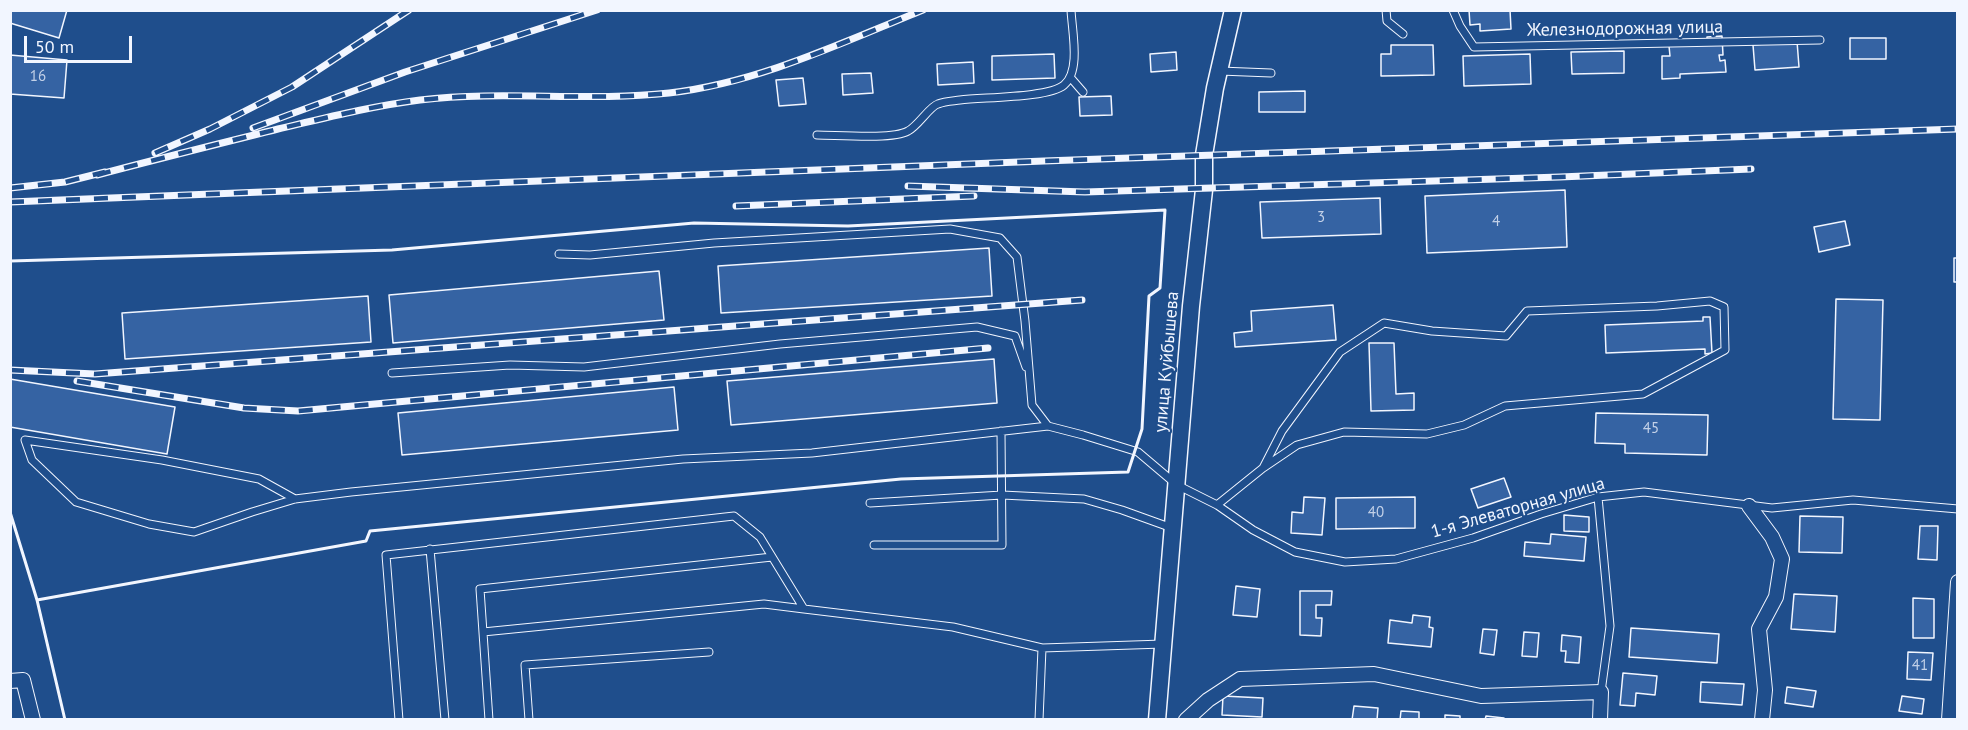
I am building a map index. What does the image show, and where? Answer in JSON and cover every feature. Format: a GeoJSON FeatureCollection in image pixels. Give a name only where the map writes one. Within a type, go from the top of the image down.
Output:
{"type":"FeatureCollection","features":[{"type":"Feature","properties":{"kind":"street","name":"улица Куйбышева"},"geometry":{"type":"LineString","coordinates":[[1157,720],[1191,306],[1204,190],[1204,155],[1215,88],[1233,10]]}},
{"type":"Feature","properties":{"kind":"street"},"geometry":{"type":"LineString","coordinates":[[1749,506],[1772,537],[1782,559],[1776,597],[1759,629],[1765,690],[1762,720]]}},
{"type":"Feature","properties":{"kind":"street"},"geometry":{"type":"LineString","coordinates":[[1949,720],[1958,582]]}},
{"type":"Feature","properties":{"kind":"street"},"geometry":{"type":"LineString","coordinates":[[1186,720],[1208,700],[1240,679],[1374,674],[1481,696],[1601,692],[1600,720]]}},
{"type":"Feature","properties":{"kind":"street"},"geometry":{"type":"LineString","coordinates":[[17,681],[33,720]]}},
{"type":"Feature","properties":{"kind":"lane"},"geometry":{"type":"LineString","coordinates":[[817,135],[876,136],[907,132],[936,104],[1049,92],[1063,86],[1071,77],[1074,63],[1071,10]]}},
{"type":"Feature","properties":{"kind":"lane"},"geometry":{"type":"LineString","coordinates":[[1386,10],[1387,21],[1402,34]]}},
{"type":"Feature","properties":{"kind":"lane","name":"Железнодорожная улица"},"geometry":{"type":"LineString","coordinates":[[1453,10],[1460,26],[1474,47],[1820,40]]}},
{"type":"Feature","properties":{"kind":"lane"},"geometry":{"type":"LineString","coordinates":[[1220,71],[1271,73]]}},
{"type":"Feature","properties":{"kind":"lane"},"geometry":{"type":"LineString","coordinates":[[1071,77],[1083,93]]}},
{"type":"Feature","properties":{"kind":"lane"},"geometry":{"type":"LineString","coordinates":[[560,254],[590,255],[714,243],[950,229],[1000,238],[1017,257],[1026,321],[1032,405],[1048,426]]}},
{"type":"Feature","properties":{"kind":"lane"},"geometry":{"type":"LineString","coordinates":[[1216,505],[1263,468],[1297,446],[1344,432],[1427,434],[1464,426],[1505,406],[1643,394],[1725,350],[1725,307],[1710,301],[1527,311],[1506,336],[1432,331],[1384,323],[1340,352],[1282,431],[1263,468]]}},
{"type":"Feature","properties":{"kind":"lane"},"geometry":{"type":"LineString","coordinates":[[392,373],[510,365],[584,367],[780,344],[977,327],[1015,336],[1029,375]]}},
{"type":"Feature","properties":{"kind":"lane"},"geometry":{"type":"LineString","coordinates":[[295,499],[259,479],[162,460],[25,440],[32,460],[76,502],[150,524],[194,532],[295,499],[351,492],[683,459],[812,453],[1048,426]]}},
{"type":"Feature","properties":{"kind":"lane","name":"1-я Элеваторная улица"},"geometry":{"type":"LineString","coordinates":[[1048,426],[1138,452],[1177,485],[1216,505],[1253,530],[1295,552],[1345,562],[1396,559],[1473,538],[1598,497],[1644,492],[1772,508],[1853,500],[1958,509]]}},
{"type":"Feature","properties":{"kind":"lane"},"geometry":{"type":"LineString","coordinates":[[874,545],[1002,545],[1001,431]]}},
{"type":"Feature","properties":{"kind":"lane"},"geometry":{"type":"LineString","coordinates":[[870,503],[1002,495],[1084,500],[1122,510],[1173,529]]}},
{"type":"Feature","properties":{"kind":"lane"},"geometry":{"type":"LineString","coordinates":[[1598,497],[1610,626],[1601,692]]}},
{"type":"Feature","properties":{"kind":"lane"},"geometry":{"type":"LineString","coordinates":[[399,720],[386,555],[734,516],[760,537],[804,609]]}},
{"type":"Feature","properties":{"kind":"lane"},"geometry":{"type":"LineString","coordinates":[[430,549],[445,720]]}},
{"type":"Feature","properties":{"kind":"lane"},"geometry":{"type":"LineString","coordinates":[[489,720],[480,589],[772,557]]}},
{"type":"Feature","properties":{"kind":"lane"},"geometry":{"type":"LineString","coordinates":[[483,632],[764,604],[953,627],[1042,648],[1163,644]]}},
{"type":"Feature","properties":{"kind":"lane"},"geometry":{"type":"LineString","coordinates":[[1039,720],[1042,648]]}},
{"type":"Feature","properties":{"kind":"lane"},"geometry":{"type":"LineString","coordinates":[[529,720],[525,665],[709,652]]}},
{"type":"Feature","properties":{"kind":"building"},"geometry":{"type":"Polygon","coordinates":[[[10,10],[67,10],[59,38],[10,23],[10,10]]]}},
{"type":"Feature","properties":{"kind":"building"},"geometry":{"type":"Polygon","coordinates":[[[1469,10],[1510,10],[1511,29],[1480,31],[1480,24],[1470,25],[1469,10]]]}},
{"type":"Feature","properties":{"kind":"building"},"geometry":{"type":"Polygon","coordinates":[[[1722,36],[1723,55],[1719,55],[1720,61],[1725,60],[1726,72],[1680,74],[1680,78],[1662,79],[1662,56],[1670,56],[1669,46],[1707,44],[1707,37],[1722,36]]]}},
{"type":"Feature","properties":{"kind":"building"},"geometry":{"type":"Polygon","coordinates":[[[1850,38],[1886,38],[1886,59],[1850,59],[1850,38]]]}},
{"type":"Feature","properties":{"kind":"building"},"geometry":{"type":"Polygon","coordinates":[[[1797,41],[1799,67],[1755,70],[1753,45],[1797,41]]]}},
{"type":"Feature","properties":{"kind":"building"},"geometry":{"type":"Polygon","coordinates":[[[1391,45],[1433,45],[1434,75],[1381,76],[1381,54],[1391,54],[1391,45]]]}},
{"type":"Feature","properties":{"kind":"building"},"geometry":{"type":"Polygon","coordinates":[[[1624,51],[1624,73],[1572,74],[1571,52],[1624,51]]]}},
{"type":"Feature","properties":{"kind":"building"},"geometry":{"type":"Polygon","coordinates":[[[1176,52],[1177,70],[1151,72],[1150,54],[1176,52]]]}},
{"type":"Feature","properties":{"kind":"building"},"geometry":{"type":"Polygon","coordinates":[[[1054,54],[1055,78],[992,80],[992,56],[1054,54]]]}},
{"type":"Feature","properties":{"kind":"building"},"geometry":{"type":"Polygon","coordinates":[[[1530,54],[1531,84],[1464,86],[1463,56],[1530,54]]]}},
{"type":"Feature","properties":{"kind":"building"},"geometry":{"type":"Polygon","coordinates":[[[10,55],[67,60],[64,98],[10,94],[10,55]]]}},
{"type":"Feature","properties":{"kind":"building"},"geometry":{"type":"Polygon","coordinates":[[[973,62],[974,83],[938,85],[937,64],[973,62]]]}},
{"type":"Feature","properties":{"kind":"building"},"geometry":{"type":"Polygon","coordinates":[[[871,73],[873,93],[843,95],[842,74],[871,73]]]}},
{"type":"Feature","properties":{"kind":"building"},"geometry":{"type":"Polygon","coordinates":[[[803,78],[806,104],[779,106],[776,80],[803,78]]]}},
{"type":"Feature","properties":{"kind":"building"},"geometry":{"type":"Polygon","coordinates":[[[1305,91],[1305,112],[1259,112],[1259,92],[1305,91]]]}},
{"type":"Feature","properties":{"kind":"building"},"geometry":{"type":"Polygon","coordinates":[[[1111,96],[1112,115],[1080,116],[1079,97],[1111,96]]]}},
{"type":"Feature","properties":{"kind":"building"},"geometry":{"type":"Polygon","coordinates":[[[1565,190],[1567,247],[1427,253],[1425,196],[1565,190]]]}},
{"type":"Feature","properties":{"kind":"building"},"geometry":{"type":"Polygon","coordinates":[[[1380,198],[1381,234],[1262,238],[1260,202],[1380,198]]]}},
{"type":"Feature","properties":{"kind":"building"},"geometry":{"type":"Polygon","coordinates":[[[1845,221],[1850,245],[1819,252],[1814,227],[1845,221]]]}},
{"type":"Feature","properties":{"kind":"building"},"geometry":{"type":"Polygon","coordinates":[[[989,248],[992,296],[721,313],[718,266],[989,248]]]}},
{"type":"Feature","properties":{"kind":"building"},"geometry":{"type":"Polygon","coordinates":[[[1954,258],[1958,258],[1958,282],[1954,282],[1954,258]]]}},
{"type":"Feature","properties":{"kind":"building"},"geometry":{"type":"Polygon","coordinates":[[[659,271],[664,320],[393,343],[389,295],[659,271]]]}},
{"type":"Feature","properties":{"kind":"building"},"geometry":{"type":"Polygon","coordinates":[[[368,296],[371,342],[125,359],[122,313],[368,296]]]}},
{"type":"Feature","properties":{"kind":"building"},"geometry":{"type":"Polygon","coordinates":[[[1836,299],[1883,300],[1880,420],[1833,419],[1836,299]]]}},
{"type":"Feature","properties":{"kind":"building"},"geometry":{"type":"Polygon","coordinates":[[[1333,305],[1336,340],[1235,347],[1234,333],[1252,331],[1251,311],[1333,305]]]}},
{"type":"Feature","properties":{"kind":"building"},"geometry":{"type":"Polygon","coordinates":[[[1703,317],[1710,317],[1712,353],[1705,354],[1705,349],[1606,353],[1605,325],[1703,321],[1703,317]]]}},
{"type":"Feature","properties":{"kind":"building"},"geometry":{"type":"Polygon","coordinates":[[[1369,343],[1394,343],[1396,394],[1414,393],[1414,410],[1371,411],[1369,343]]]}},
{"type":"Feature","properties":{"kind":"building"},"geometry":{"type":"Polygon","coordinates":[[[994,359],[997,403],[731,425],[727,381],[994,359]]]}},
{"type":"Feature","properties":{"kind":"building"},"geometry":{"type":"Polygon","coordinates":[[[10,379],[175,407],[167,454],[10,427],[10,379]]]}},
{"type":"Feature","properties":{"kind":"building"},"geometry":{"type":"Polygon","coordinates":[[[674,387],[678,430],[402,455],[398,413],[674,387]]]}},
{"type":"Feature","properties":{"kind":"building"},"geometry":{"type":"Polygon","coordinates":[[[1596,413],[1708,415],[1707,455],[1625,453],[1625,444],[1595,443],[1596,413]]]}},
{"type":"Feature","properties":{"kind":"building"},"geometry":{"type":"Polygon","coordinates":[[[1504,478],[1511,497],[1478,508],[1471,489],[1504,478]]]}},
{"type":"Feature","properties":{"kind":"building"},"geometry":{"type":"Polygon","coordinates":[[[1304,497],[1325,498],[1322,535],[1291,533],[1292,512],[1303,513],[1304,497]]]}},
{"type":"Feature","properties":{"kind":"building"},"geometry":{"type":"Polygon","coordinates":[[[1415,497],[1415,528],[1336,529],[1336,498],[1415,497]]]}},
{"type":"Feature","properties":{"kind":"building"},"geometry":{"type":"Polygon","coordinates":[[[1564,515],[1589,517],[1589,532],[1564,531],[1564,515]]]}},
{"type":"Feature","properties":{"kind":"building"},"geometry":{"type":"Polygon","coordinates":[[[1800,516],[1843,517],[1842,553],[1799,552],[1800,516]]]}},
{"type":"Feature","properties":{"kind":"building"},"geometry":{"type":"Polygon","coordinates":[[[1920,526],[1938,526],[1937,560],[1918,559],[1920,526]]]}},
{"type":"Feature","properties":{"kind":"building"},"geometry":{"type":"Polygon","coordinates":[[[1551,534],[1586,537],[1584,561],[1524,556],[1525,542],[1550,544],[1551,534]]]}},
{"type":"Feature","properties":{"kind":"building"},"geometry":{"type":"Polygon","coordinates":[[[1236,586],[1260,589],[1257,617],[1233,615],[1236,586]]]}},
{"type":"Feature","properties":{"kind":"building"},"geometry":{"type":"Polygon","coordinates":[[[1300,591],[1332,591],[1331,605],[1316,605],[1316,618],[1322,618],[1321,636],[1300,635],[1300,591]]]}},
{"type":"Feature","properties":{"kind":"building"},"geometry":{"type":"Polygon","coordinates":[[[1794,594],[1837,596],[1835,632],[1791,629],[1794,594]]]}},
{"type":"Feature","properties":{"kind":"building"},"geometry":{"type":"Polygon","coordinates":[[[1913,598],[1934,599],[1934,638],[1913,638],[1913,598]]]}},
{"type":"Feature","properties":{"kind":"building"},"geometry":{"type":"Polygon","coordinates":[[[1413,615],[1430,617],[1429,627],[1433,628],[1431,647],[1388,643],[1390,620],[1412,623],[1413,615]]]}},
{"type":"Feature","properties":{"kind":"building"},"geometry":{"type":"Polygon","coordinates":[[[1631,628],[1719,634],[1717,663],[1629,657],[1631,628]]]}},
{"type":"Feature","properties":{"kind":"building"},"geometry":{"type":"Polygon","coordinates":[[[1483,629],[1497,630],[1494,655],[1480,653],[1483,629]]]}},
{"type":"Feature","properties":{"kind":"building"},"geometry":{"type":"Polygon","coordinates":[[[1524,632],[1539,633],[1537,657],[1522,656],[1524,632]]]}},
{"type":"Feature","properties":{"kind":"building"},"geometry":{"type":"Polygon","coordinates":[[[1562,635],[1581,637],[1579,663],[1565,662],[1566,651],[1561,651],[1562,635]]]}},
{"type":"Feature","properties":{"kind":"building"},"geometry":{"type":"Polygon","coordinates":[[[1908,652],[1933,653],[1931,680],[1907,679],[1908,652]]]}},
{"type":"Feature","properties":{"kind":"building"},"geometry":{"type":"Polygon","coordinates":[[[1623,673],[1657,676],[1655,695],[1636,693],[1635,706],[1620,705],[1623,673]]]}},
{"type":"Feature","properties":{"kind":"building"},"geometry":{"type":"Polygon","coordinates":[[[1701,682],[1744,684],[1742,705],[1700,702],[1701,682]]]}},
{"type":"Feature","properties":{"kind":"building"},"geometry":{"type":"Polygon","coordinates":[[[1787,687],[1816,691],[1813,707],[1785,703],[1787,687]]]}},
{"type":"Feature","properties":{"kind":"building"},"geometry":{"type":"Polygon","coordinates":[[[1223,696],[1263,698],[1262,717],[1222,715],[1223,696]]]}},
{"type":"Feature","properties":{"kind":"building"},"geometry":{"type":"Polygon","coordinates":[[[1902,696],[1924,699],[1922,714],[1899,711],[1902,696]]]}},
{"type":"Feature","properties":{"kind":"building"},"geometry":{"type":"Polygon","coordinates":[[[1354,706],[1378,708],[1377,720],[1352,720],[1354,706]]]}},
{"type":"Feature","properties":{"kind":"building"},"geometry":{"type":"Polygon","coordinates":[[[1401,711],[1419,712],[1419,720],[1400,720],[1401,711]]]}},
{"type":"Feature","properties":{"kind":"building"},"geometry":{"type":"Polygon","coordinates":[[[1445,715],[1460,716],[1460,720],[1445,720],[1445,715]]]}},
{"type":"Feature","properties":{"kind":"building"},"geometry":{"type":"Polygon","coordinates":[[[1486,716],[1504,718],[1504,720],[1485,720],[1486,716]]]}},
{"type":"Feature","properties":{"kind":"railway"},"geometry":{"type":"LineString","coordinates":[[155,153],[210,129],[292,87],[409,10]]}},
{"type":"Feature","properties":{"kind":"railway"},"geometry":{"type":"LineString","coordinates":[[253,128],[405,72],[597,10]]}},
{"type":"Feature","properties":{"kind":"railway"},"geometry":{"type":"LineString","coordinates":[[97,175],[278,129],[420,100],[482,96],[638,95],[702,88],[799,60],[923,10]]}},
{"type":"Feature","properties":{"kind":"railway"},"geometry":{"type":"LineString","coordinates":[[10,202],[1044,161],[1958,129]]}},
{"type":"Feature","properties":{"kind":"railway"},"geometry":{"type":"LineString","coordinates":[[908,186],[1085,192],[1751,169]]}},
{"type":"Feature","properties":{"kind":"railway"},"geometry":{"type":"LineString","coordinates":[[10,188],[65,182],[105,172]]}},
{"type":"Feature","properties":{"kind":"railway"},"geometry":{"type":"LineString","coordinates":[[736,206],[974,196]]}},
{"type":"Feature","properties":{"kind":"railway"},"geometry":{"type":"LineString","coordinates":[[10,370],[95,374],[1082,300]]}},
{"type":"Feature","properties":{"kind":"railway"},"geometry":{"type":"LineString","coordinates":[[77,381],[244,408],[298,411],[988,348]]}},
{"type":"Feature","properties":{"kind":"wall"},"geometry":{"type":"LineString","coordinates":[[10,261],[392,250],[694,223],[848,226],[1165,210],[1160,288],[1149,296],[1142,429],[1128,472],[901,479],[370,531],[366,541],[37,600],[10,512]]}},
{"type":"Feature","properties":{"kind":"wall"},"geometry":{"type":"LineString","coordinates":[[37,600],[65,720]]}}]}
